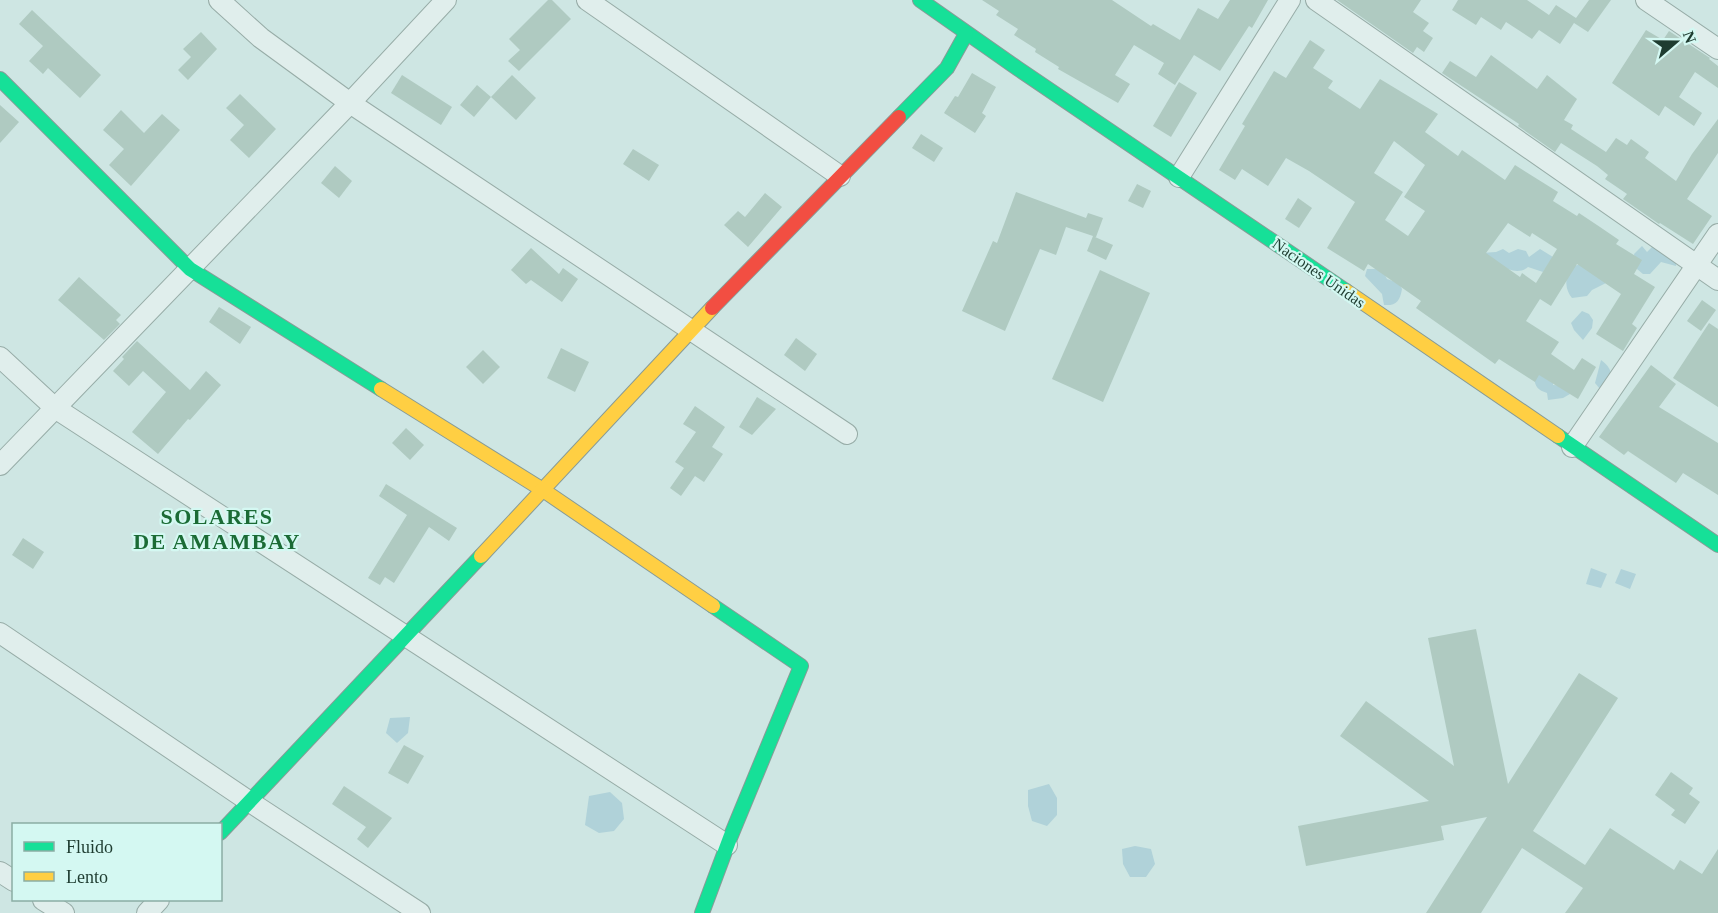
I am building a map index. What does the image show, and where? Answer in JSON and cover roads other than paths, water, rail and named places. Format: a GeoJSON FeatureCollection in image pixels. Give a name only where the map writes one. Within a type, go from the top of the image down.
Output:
{"type":"FeatureCollection","features":[{"type":"Feature","properties":{"kind":"street"},"geometry":{"type":"LineString","coordinates":[[219,0],[261,38],[350,103],[847,434]]}},
{"type":"Feature","properties":{"kind":"street"},"geometry":{"type":"LineString","coordinates":[[0,465],[350,103],[446,0]]}},
{"type":"Feature","properties":{"kind":"street"},"geometry":{"type":"LineString","coordinates":[[587,0],[840,176]]}},
{"type":"Feature","properties":{"kind":"street","name":"Naciones Unidas"},"geometry":{"type":"LineString","coordinates":[[921,0],[966,34],[1718,545]]}},
{"type":"Feature","properties":{"kind":"street"},"geometry":{"type":"LineString","coordinates":[[1179,177],[1290,0]]}},
{"type":"Feature","properties":{"kind":"street"},"geometry":{"type":"LineString","coordinates":[[1316,0],[1718,280]]}},
{"type":"Feature","properties":{"kind":"street"},"geometry":{"type":"LineString","coordinates":[[1646,0],[1718,49]]}},
{"type":"Feature","properties":{"kind":"street"},"geometry":{"type":"LineString","coordinates":[[222,831],[543,490],[690,330],[947,68],[966,34]]}},
{"type":"Feature","properties":{"kind":"street"},"geometry":{"type":"LineString","coordinates":[[0,79],[190,269],[543,490],[801,666],[727,845],[702,913]]}},
{"type":"Feature","properties":{"kind":"street"},"geometry":{"type":"LineString","coordinates":[[1572,447],[1718,234]]}},
{"type":"Feature","properties":{"kind":"street"},"geometry":{"type":"LineString","coordinates":[[0,357],[55,408],[727,845]]}},
{"type":"Feature","properties":{"kind":"street"},"geometry":{"type":"LineString","coordinates":[[0,633],[250,802],[420,913]]}},
{"type":"Feature","properties":{"kind":"street"},"geometry":{"type":"LineString","coordinates":[[45,901],[64,913]]}},
{"type":"Feature","properties":{"kind":"street"},"geometry":{"type":"LineString","coordinates":[[147,913],[158,901]]}},
{"type":"Feature","properties":{"kind":"district","name":"SOLARES DE AMAMBAY"},"geometry":{"type":"Point","coordinates":[217,528]}}]}
